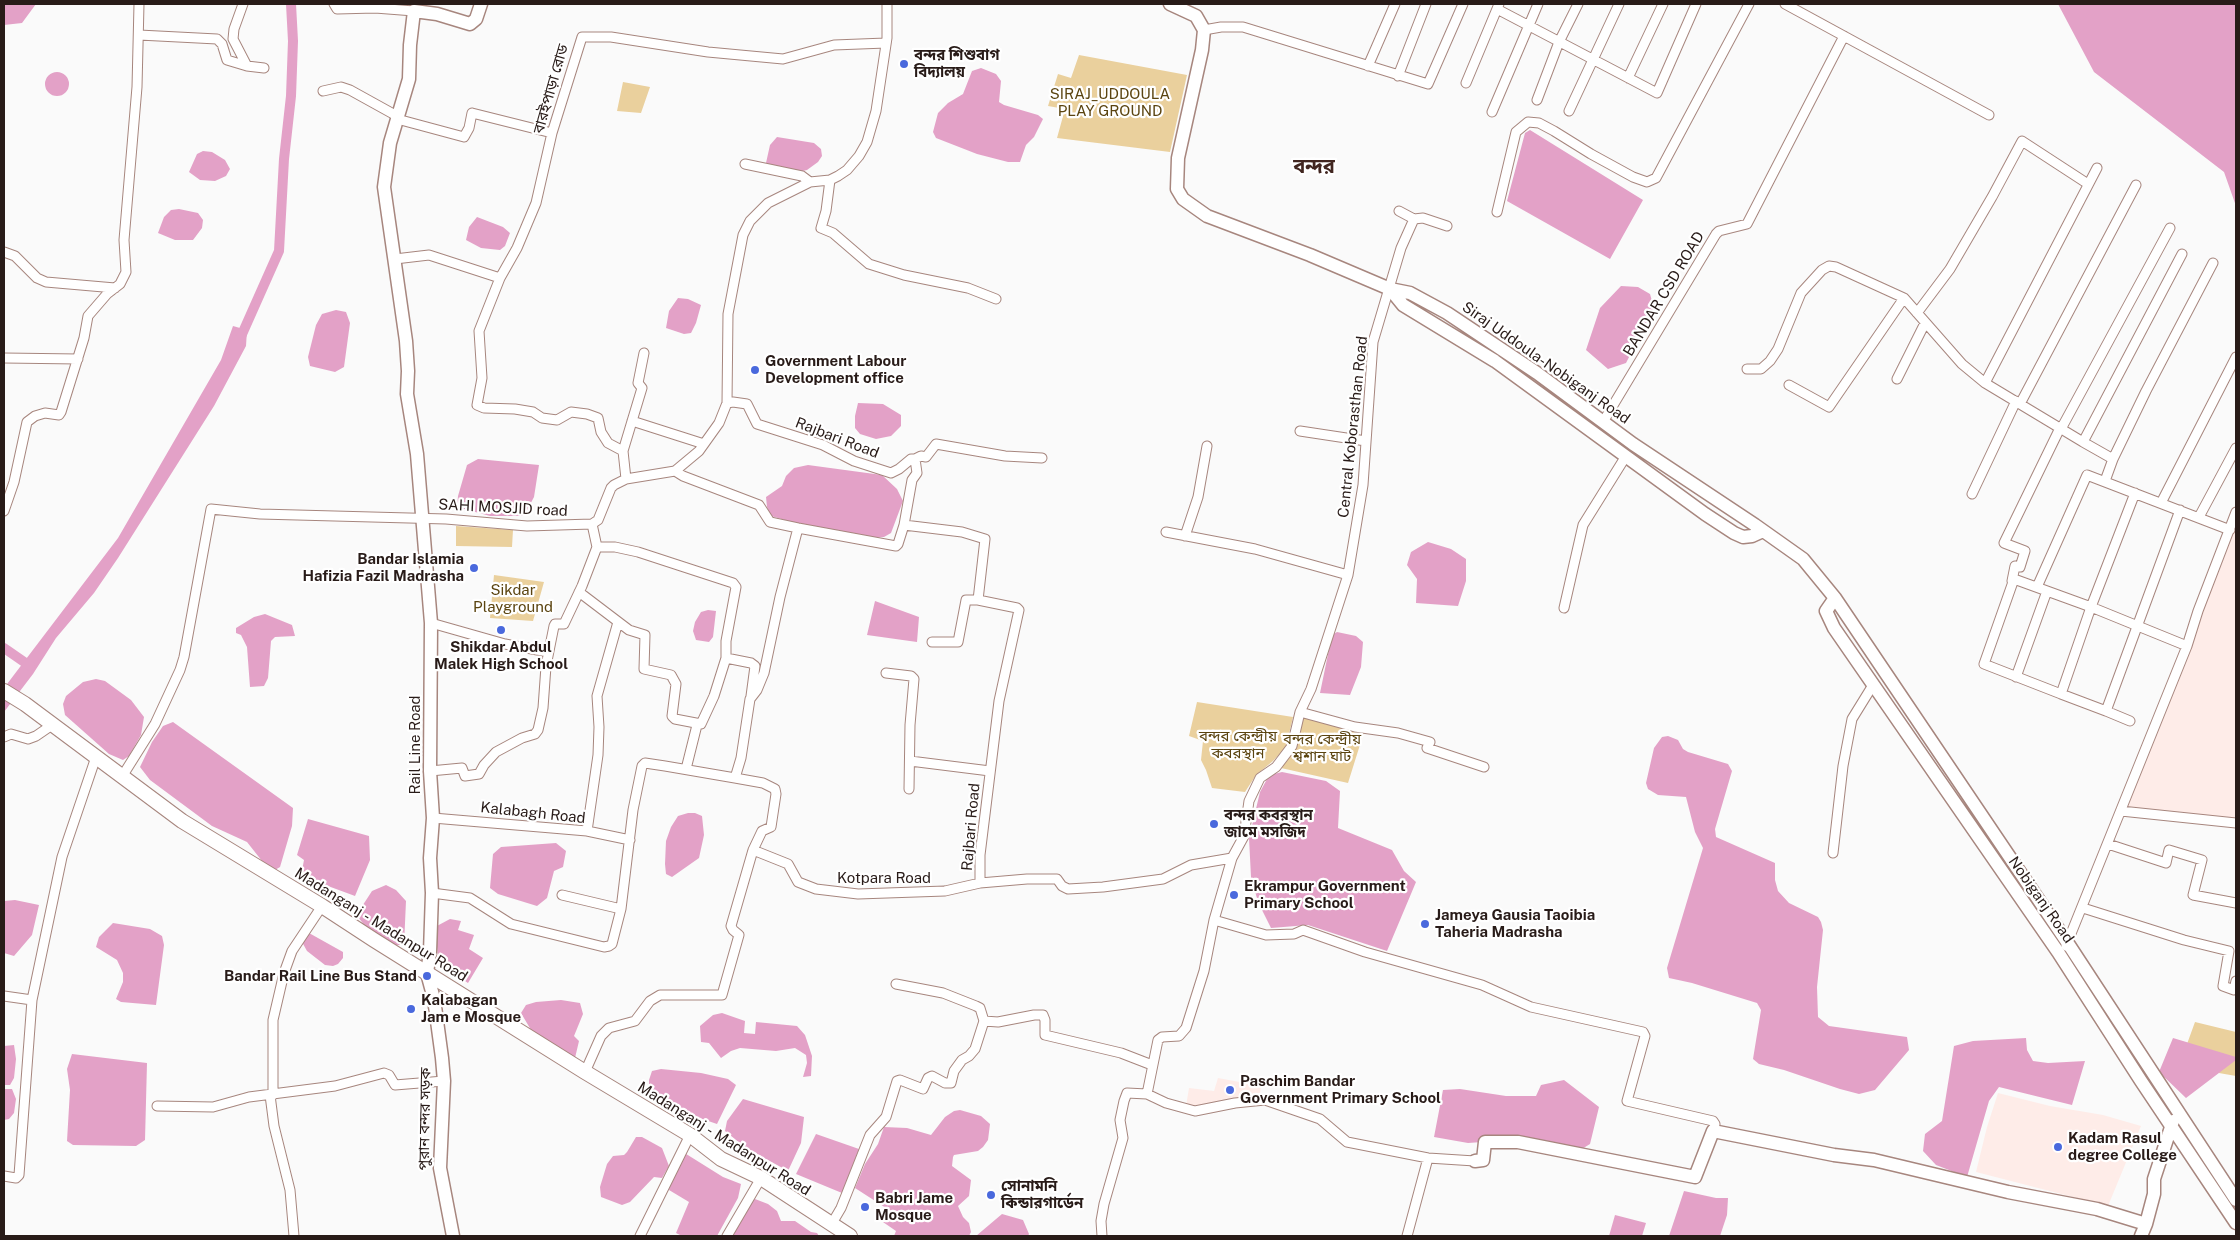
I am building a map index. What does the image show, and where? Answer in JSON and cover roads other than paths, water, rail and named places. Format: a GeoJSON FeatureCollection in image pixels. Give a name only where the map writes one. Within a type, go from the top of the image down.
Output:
{"type":"FeatureCollection","features":[{"type":"Feature","properties":{"kind":"main road"},"geometry":{"type":"LineString","coordinates":[[414,11],[437,14],[470,24],[476,19],[480,4]]}},
{"type":"Feature","properties":{"kind":"main road"},"geometry":{"type":"LineString","coordinates":[[1170,4],[1196,16],[1204,30]]}},
{"type":"Feature","properties":{"kind":"main road","name":"Rail Line Road"},"geometry":{"type":"LineString","coordinates":[[414,11],[409,79],[390,143],[384,187],[406,341],[408,394],[417,454],[431,623],[430,771],[433,818],[430,858],[432,893],[430,952],[427,973]]}},
{"type":"Feature","properties":{"kind":"main road","name":"Siraj Uddoula-Nobiganj Road"},"geometry":{"type":"LineString","coordinates":[[1204,30],[1202,50],[1178,158],[1177,189],[1184,199],[1207,216],[1310,255],[1390,289],[1410,293],[1484,336],[1678,474]]}},
{"type":"Feature","properties":{"kind":"main road","name":"Siraj Uddoula-Nobiganj Road"},"geometry":{"type":"LineString","coordinates":[[1390,289],[1411,310],[1495,361],[1670,487]]}},
{"type":"Feature","properties":{"kind":"main road"},"geometry":{"type":"LineString","coordinates":[[1678,474],[1670,487],[1734,533],[1743,537],[1752,536],[1764,531]]}},
{"type":"Feature","properties":{"kind":"main road","name":"Nobiganj Road"},"geometry":{"type":"LineString","coordinates":[[1678,474],[1764,531],[1802,559],[1835,598],[2063,948],[2171,1126],[2236,1223]]}},
{"type":"Feature","properties":{"kind":"main road","name":"Nobiganj Road"},"geometry":{"type":"LineString","coordinates":[[1835,598],[1826,611],[1828,618],[1873,685],[2063,948],[2236,1200]]}},
{"type":"Feature","properties":{"kind":"main road","name":"Madanganj - Madanpur Road"},"geometry":{"type":"LineString","coordinates":[[4,691],[25,704],[182,821],[322,906],[585,1072],[690,1135],[721,1159],[760,1178],[840,1232]]}},
{"type":"Feature","properties":{"kind":"main road","name":"পুরান বন্দর সড়ক"},"geometry":{"type":"LineString","coordinates":[[427,973],[435,1009],[444,1081],[440,1168],[452,1236]]}},
{"type":"Feature","properties":{"kind":"main road"},"geometry":{"type":"LineString","coordinates":[[2141,1236],[2154,1194],[2154,1179],[2177,1112]]}},
{"type":"Feature","properties":{"kind":"main road"},"geometry":{"type":"LineString","coordinates":[[1475,1161],[1482,1160],[1485,1142],[1518,1142],[1695,1177],[1712,1131],[1834,1156],[1874,1160],[2008,1192],[2098,1209],[2146,1224]]}},
{"type":"Feature","properties":{"kind":"street"},"geometry":{"type":"LineString","coordinates":[[4,511],[14,482],[27,422],[45,413],[59,414],[61,412],[78,359],[88,316],[101,299],[120,284],[126,272],[124,240],[137,87],[140,35],[139,4]]}},
{"type":"Feature","properties":{"kind":"street"},"geometry":{"type":"LineString","coordinates":[[243,4],[232,36],[247,66]]}},
{"type":"Feature","properties":{"kind":"street"},"geometry":{"type":"LineString","coordinates":[[334,4],[337,9],[375,8],[414,11]]}},
{"type":"Feature","properties":{"kind":"street"},"geometry":{"type":"LineString","coordinates":[[430,771],[459,768],[464,770],[465,776],[479,774],[484,765],[496,752],[522,738],[535,734],[538,730],[543,708],[548,652],[554,626],[564,624],[579,592],[597,547],[592,524],[598,520],[611,488],[626,479],[675,471],[699,451],[719,423],[727,403],[728,314],[743,235],[750,221],[768,203],[810,182],[830,180],[847,170],[854,163],[867,142],[875,116],[886,43],[887,4]]}},
{"type":"Feature","properties":{"kind":"street"},"geometry":{"type":"LineString","coordinates":[[1368,66],[1395,4]]}},
{"type":"Feature","properties":{"kind":"street"},"geometry":{"type":"LineString","coordinates":[[1398,76],[1426,4]]}},
{"type":"Feature","properties":{"kind":"street"},"geometry":{"type":"LineString","coordinates":[[1204,30],[1221,27],[1243,27],[1428,84],[1463,4]]}},
{"type":"Feature","properties":{"kind":"street"},"geometry":{"type":"LineString","coordinates":[[1492,112],[1538,4]]}},
{"type":"Feature","properties":{"kind":"street"},"geometry":{"type":"LineString","coordinates":[[1537,100],[1559,42],[1578,4]]}},
{"type":"Feature","properties":{"kind":"street"},"geometry":{"type":"LineString","coordinates":[[1569,111],[1619,4]]}},
{"type":"Feature","properties":{"kind":"street"},"geometry":{"type":"LineString","coordinates":[[1628,78],[1663,4]]}},
{"type":"Feature","properties":{"kind":"street"},"geometry":{"type":"LineString","coordinates":[[1466,83],[1498,6],[1559,42],[1657,93],[1696,4]]}},
{"type":"Feature","properties":{"kind":"street"},"geometry":{"type":"LineString","coordinates":[[1497,212],[1516,132],[1528,122],[1539,123],[1634,177],[1648,182],[1656,178],[1750,4]]}},
{"type":"Feature","properties":{"kind":"street"},"geometry":{"type":"LineString","coordinates":[[1785,4],[1989,115]]}},
{"type":"Feature","properties":{"kind":"street"},"geometry":{"type":"LineString","coordinates":[[140,35],[217,39],[222,44],[227,60],[247,66],[264,68]]}},
{"type":"Feature","properties":{"kind":"street","name":"বারইপাড়া রোড"},"geometry":{"type":"LineString","coordinates":[[623,450],[608,443],[601,432],[598,418],[586,414],[571,412],[557,420],[542,418],[533,412],[515,409],[484,408],[477,405],[482,378],[479,331],[500,278],[517,248],[536,203],[552,133],[582,36],[611,37],[708,52],[783,58],[834,45],[886,43]]}},
{"type":"Feature","properties":{"kind":"street","name":"BANDAR CSD ROAD"},"geometry":{"type":"LineString","coordinates":[[1603,422],[1716,234],[1719,231],[1747,224],[1844,36]]}},
{"type":"Feature","properties":{"kind":"street"},"geometry":{"type":"LineString","coordinates":[[323,91],[341,87],[350,90],[397,118],[464,137],[469,128],[472,113],[552,133]]}},
{"type":"Feature","properties":{"kind":"street"},"geometry":{"type":"LineString","coordinates":[[1917,313],[1950,269],[2022,141],[2088,184]]}},
{"type":"Feature","properties":{"kind":"street"},"geometry":{"type":"LineString","coordinates":[[745,164],[802,176],[810,182]]}},
{"type":"Feature","properties":{"kind":"street"},"geometry":{"type":"LineString","coordinates":[[1985,382],[2097,168]]}},
{"type":"Feature","properties":{"kind":"street"},"geometry":{"type":"LineString","coordinates":[[830,180],[826,212],[821,228],[834,233],[868,264],[904,276],[968,288],[996,299]]}},
{"type":"Feature","properties":{"kind":"street"},"geometry":{"type":"LineString","coordinates":[[1972,494],[2018,402],[2136,185]]}},
{"type":"Feature","properties":{"kind":"street"},"geometry":{"type":"LineString","coordinates":[[1399,211],[1414,219],[1423,218],[1447,226]]}},
{"type":"Feature","properties":{"kind":"street","name":"Central Koborasthan Road"},"geometry":{"type":"LineString","coordinates":[[1147,1094],[1158,1040],[1162,1037],[1179,1036],[1186,1028],[1204,971],[1214,920],[1232,858],[1244,836],[1249,801],[1260,778],[1276,768],[1292,746],[1300,712],[1311,689],[1348,575],[1363,485],[1373,342],[1401,248],[1414,219]]}},
{"type":"Feature","properties":{"kind":"street"},"geometry":{"type":"LineString","coordinates":[[2130,721],[1984,663],[2012,581],[2015,566],[2020,567],[2025,551],[2004,543],[2061,428],[2147,267],[2170,228]]}},
{"type":"Feature","properties":{"kind":"street"},"geometry":{"type":"LineString","coordinates":[[4,252],[11,253],[37,278],[46,282],[114,288]]}},
{"type":"Feature","properties":{"kind":"street"},"geometry":{"type":"LineString","coordinates":[[2083,442],[2182,254]]}},
{"type":"Feature","properties":{"kind":"street"},"geometry":{"type":"LineString","coordinates":[[394,259],[428,255],[500,278]]}},
{"type":"Feature","properties":{"kind":"street"},"geometry":{"type":"LineString","coordinates":[[2105,481],[2113,459],[2146,391],[2213,263]]}},
{"type":"Feature","properties":{"kind":"street"},"geometry":{"type":"LineString","coordinates":[[1747,369],[1761,369],[1778,349],[1801,293],[1811,280],[1829,266],[1843,269],[1904,298],[1962,364],[1985,382],[2113,459]]}},
{"type":"Feature","properties":{"kind":"street"},"geometry":{"type":"LineString","coordinates":[[1789,385],[1829,407],[1904,298]]}},
{"type":"Feature","properties":{"kind":"street"},"geometry":{"type":"LineString","coordinates":[[1896,379],[1925,323]]}},
{"type":"Feature","properties":{"kind":"street"},"geometry":{"type":"LineString","coordinates":[[626,479],[623,450],[642,388],[638,384],[644,353]]}},
{"type":"Feature","properties":{"kind":"street"},"geometry":{"type":"LineString","coordinates":[[2161,503],[2236,357]]}},
{"type":"Feature","properties":{"kind":"street"},"geometry":{"type":"LineString","coordinates":[[4,358],[78,359]]}},
{"type":"Feature","properties":{"kind":"street","name":"Rajbari Road"},"geometry":{"type":"LineString","coordinates":[[727,403],[747,404],[757,424],[823,445],[854,461],[891,473],[911,459],[915,459]]}},
{"type":"Feature","properties":{"kind":"street"},"geometry":{"type":"LineString","coordinates":[[632,422],[704,444]]}},
{"type":"Feature","properties":{"kind":"street"},"geometry":{"type":"LineString","coordinates":[[1300,431],[1366,441]]}},
{"type":"Feature","properties":{"kind":"street"},"geometry":{"type":"LineString","coordinates":[[675,471],[683,476],[761,506],[770,522],[896,546],[904,525],[912,480],[917,473],[915,459],[921,456],[926,457],[936,444],[1005,456],[1042,458]]}},
{"type":"Feature","properties":{"kind":"street"},"geometry":{"type":"LineString","coordinates":[[1184,536],[1198,497],[1208,446]]}},
{"type":"Feature","properties":{"kind":"street"},"geometry":{"type":"LineString","coordinates":[[2198,518],[2236,448]]}},
{"type":"Feature","properties":{"kind":"street"},"geometry":{"type":"LineString","coordinates":[[1564,608],[1583,525],[1626,456]]}},
{"type":"Feature","properties":{"kind":"street"},"geometry":{"type":"LineString","coordinates":[[2037,588],[2070,510],[2088,475],[2230,530]]}},
{"type":"Feature","properties":{"kind":"street"},"geometry":{"type":"LineString","coordinates":[[2061,694],[2091,607],[2135,493]]}},
{"type":"Feature","properties":{"kind":"street","name":"SAHI MOSJID road"},"geometry":{"type":"LineString","coordinates":[[123,776],[155,724],[180,670],[184,657],[209,512],[213,508],[260,514],[422,517],[527,526],[592,524]]}},
{"type":"Feature","properties":{"kind":"street"},"geometry":{"type":"LineString","coordinates":[[2106,711],[2180,510]]}},
{"type":"Feature","properties":{"kind":"street"},"geometry":{"type":"LineString","coordinates":[[2063,948],[2082,908],[2187,646],[2198,611],[2236,512]]}},
{"type":"Feature","properties":{"kind":"street"},"geometry":{"type":"LineString","coordinates":[[904,525],[962,532],[985,539],[978,600],[966,600],[958,642],[932,642]]}},
{"type":"Feature","properties":{"kind":"street"},"geometry":{"type":"LineString","coordinates":[[750,699],[757,690],[764,674],[780,597],[798,528]]}},
{"type":"Feature","properties":{"kind":"street"},"geometry":{"type":"LineString","coordinates":[[1166,532],[1255,549],[1348,575]]}},
{"type":"Feature","properties":{"kind":"street"},"geometry":{"type":"LineString","coordinates":[[597,547],[615,547],[638,552],[733,583],[736,587],[726,641],[726,658],[710,704],[703,720],[697,725],[686,769]]}},
{"type":"Feature","properties":{"kind":"street"},"geometry":{"type":"LineString","coordinates":[[2012,581],[2017,580],[2091,607],[2187,646]]}},
{"type":"Feature","properties":{"kind":"street"},"geometry":{"type":"LineString","coordinates":[[2016,677],[2047,591]]}},
{"type":"Feature","properties":{"kind":"street"},"geometry":{"type":"LineString","coordinates":[[579,592],[630,630],[645,635],[644,669],[673,677],[676,686],[673,718],[697,725]]}},
{"type":"Feature","properties":{"kind":"street","name":"Rajbari Road"},"geometry":{"type":"LineString","coordinates":[[978,600],[1019,610],[999,701],[980,855],[980,882]]}},
{"type":"Feature","properties":{"kind":"street"},"geometry":{"type":"LineString","coordinates":[[587,832],[598,754],[597,696],[618,622]]}},
{"type":"Feature","properties":{"kind":"street"},"geometry":{"type":"LineString","coordinates":[[431,623],[505,644],[548,652]]}},
{"type":"Feature","properties":{"kind":"street"},"geometry":{"type":"LineString","coordinates":[[726,658],[751,663],[755,666],[756,672],[735,778]]}},
{"type":"Feature","properties":{"kind":"street"},"geometry":{"type":"LineString","coordinates":[[886,673],[911,676],[914,679],[909,789]]}},
{"type":"Feature","properties":{"kind":"street"},"geometry":{"type":"LineString","coordinates":[[1833,852],[1843,766],[1850,726],[1852,719],[1873,685]]}},
{"type":"Feature","properties":{"kind":"street"},"geometry":{"type":"LineString","coordinates":[[1300,712],[1355,727],[1398,733],[1430,742],[1427,748],[1484,766]]}},
{"type":"Feature","properties":{"kind":"street"},"geometry":{"type":"LineString","coordinates":[[4,738],[11,734],[28,739],[52,725]]}},
{"type":"Feature","properties":{"kind":"street"},"geometry":{"type":"LineString","coordinates":[[4,1176],[16,1178],[19,1175],[32,1000],[62,856],[96,757]]}},
{"type":"Feature","properties":{"kind":"street"},"geometry":{"type":"LineString","coordinates":[[910,761],[990,771]]}},
{"type":"Feature","properties":{"kind":"street"},"geometry":{"type":"LineString","coordinates":[[432,893],[470,898],[510,924],[604,947],[612,944],[620,909],[633,810],[642,766],[645,763],[763,783],[775,789],[776,794],[771,827],[762,831],[753,850],[731,926],[739,935],[722,995],[660,995],[650,1001],[635,1021],[609,1028],[601,1036],[585,1072]]}},
{"type":"Feature","properties":{"kind":"street"},"geometry":{"type":"LineString","coordinates":[[2120,811],[2236,823]]}},
{"type":"Feature","properties":{"kind":"street","name":"Kalabagh Road"},"geometry":{"type":"LineString","coordinates":[[433,818],[587,832],[630,840]]}},
{"type":"Feature","properties":{"kind":"street"},"geometry":{"type":"LineString","coordinates":[[2108,844],[2166,863],[2169,850],[2202,860],[2193,895],[2236,903]]}},
{"type":"Feature","properties":{"kind":"street","name":"Kotpara Road"},"geometry":{"type":"LineString","coordinates":[[753,850],[788,864],[798,882],[816,889],[858,894],[945,891],[980,882],[1028,879],[1057,879],[1062,886],[1068,889],[1103,887],[1163,879],[1192,866],[1232,858]]}},
{"type":"Feature","properties":{"kind":"street"},"geometry":{"type":"LineString","coordinates":[[562,895],[620,909]]}},
{"type":"Feature","properties":{"kind":"street"},"geometry":{"type":"LineString","coordinates":[[294,1236],[290,1190],[274,1126],[272,1095],[273,1020],[284,973],[292,951],[322,906]]}},
{"type":"Feature","properties":{"kind":"street"},"geometry":{"type":"LineString","coordinates":[[2082,908],[2229,952],[2224,986],[2234,990],[2236,982]]}},
{"type":"Feature","properties":{"kind":"street"},"geometry":{"type":"LineString","coordinates":[[1214,920],[1266,935],[1294,934],[1304,930],[1365,952],[1482,985],[1531,1007],[1643,1032],[1645,1036],[1627,1101],[1713,1121],[1715,1124],[1712,1131]]}},
{"type":"Feature","properties":{"kind":"street"},"geometry":{"type":"LineString","coordinates":[[840,1232],[841,1208],[870,1135],[886,1117],[897,1081],[900,1080],[923,1089],[932,1076],[945,1083],[951,1083],[954,1072],[962,1060],[975,1049],[984,1021],[980,1008],[976,1006],[943,994],[896,984]]}},
{"type":"Feature","properties":{"kind":"street"},"geometry":{"type":"LineString","coordinates":[[4,996],[32,1000]]}},
{"type":"Feature","properties":{"kind":"street"},"geometry":{"type":"LineString","coordinates":[[984,1021],[998,1022],[1043,1015],[1045,1034],[1121,1053],[1152,1064]]}},
{"type":"Feature","properties":{"kind":"street"},"geometry":{"type":"LineString","coordinates":[[157,1106],[214,1107],[249,1097],[335,1086],[384,1073],[389,1076],[395,1085],[444,1081]]}},
{"type":"Feature","properties":{"kind":"street"},"geometry":{"type":"LineString","coordinates":[[1102,1236],[1101,1221],[1104,1204],[1123,1138],[1120,1120],[1127,1093],[1147,1094],[1166,1103],[1195,1111],[1235,1103],[1265,1100],[1320,1119],[1347,1142],[1428,1158],[1475,1161]]}},
{"type":"Feature","properties":{"kind":"street"},"geometry":{"type":"LineString","coordinates":[[640,1236],[690,1135]]}},
{"type":"Feature","properties":{"kind":"street"},"geometry":{"type":"LineString","coordinates":[[1407,1236],[1428,1158]]}},
{"type":"Feature","properties":{"kind":"street"},"geometry":{"type":"LineString","coordinates":[[727,1236],[760,1178]]}},
{"type":"Feature","properties":{"kind":"waterway"},"geometry":{"type":"LineString","coordinates":[[239,341],[279,251],[284,159],[291,96],[293,41],[291,4]]}},
{"type":"Feature","properties":{"kind":"waterway"},"geometry":{"type":"LineString","coordinates":[[4,648],[30,666]]}},
{"type":"Feature","properties":{"kind":"place","name":"বন্দর শিশুবাগ বিদ্যালয়"},"geometry":{"type":"Point","coordinates":[904,64]}},
{"type":"Feature","properties":{"kind":"place","name":"Government Labour Development office"},"geometry":{"type":"Point","coordinates":[755,370]}},
{"type":"Feature","properties":{"kind":"place","name":"Bandar Islamia Hafizia Fazil Madrasha"},"geometry":{"type":"Point","coordinates":[474,568]}},
{"type":"Feature","properties":{"kind":"place","name":"Shikdar Abdul Malek High School"},"geometry":{"type":"Point","coordinates":[501,630]}},
{"type":"Feature","properties":{"kind":"place","name":"বন্দর কবরস্থান জামে মসজিদ"},"geometry":{"type":"Point","coordinates":[1214,824]}},
{"type":"Feature","properties":{"kind":"place","name":"Ekrampur Government Primary School"},"geometry":{"type":"Point","coordinates":[1234,895]}},
{"type":"Feature","properties":{"kind":"place","name":"Jameya Gausia Taoibia Taheria Madrasha"},"geometry":{"type":"Point","coordinates":[1425,924]}},
{"type":"Feature","properties":{"kind":"place","name":"Bandar Rail Line Bus Stand"},"geometry":{"type":"Point","coordinates":[427,976]}},
{"type":"Feature","properties":{"kind":"place","name":"Kalabagan Jam e Mosque"},"geometry":{"type":"Point","coordinates":[411,1009]}},
{"type":"Feature","properties":{"kind":"place","name":"Paschim Bandar Government Primary School"},"geometry":{"type":"Point","coordinates":[1230,1090]}},
{"type":"Feature","properties":{"kind":"place","name":"Kadam Rasul degree College"},"geometry":{"type":"Point","coordinates":[2058,1147]}},
{"type":"Feature","properties":{"kind":"place","name":"সোনামনি কিন্ডারগার্ডেন"},"geometry":{"type":"Point","coordinates":[991,1195]}},
{"type":"Feature","properties":{"kind":"place","name":"Babri Jame Mosque"},"geometry":{"type":"Point","coordinates":[865,1207]}},
{"type":"Feature","properties":{"kind":"district","name":"বন্দর"},"geometry":{"type":"Point","coordinates":[1314,167]}},
{"type":"Feature","properties":{"kind":"park label","name":"SIRAJ_UDDOULA PLAY GROUND"},"geometry":{"type":"Point","coordinates":[1110,102]}},
{"type":"Feature","properties":{"kind":"park label","name":"Sikdar Playground"},"geometry":{"type":"Point","coordinates":[513,598]}},
{"type":"Feature","properties":{"kind":"park label","name":"বন্দর কেন্দ্রীয় কবরস্থান"},"geometry":{"type":"Point","coordinates":[1238,744]}},
{"type":"Feature","properties":{"kind":"park label","name":"বন্দর কেন্দ্রীয় শ্বশান ঘাট"},"geometry":{"type":"Point","coordinates":[1322,748]}}]}
